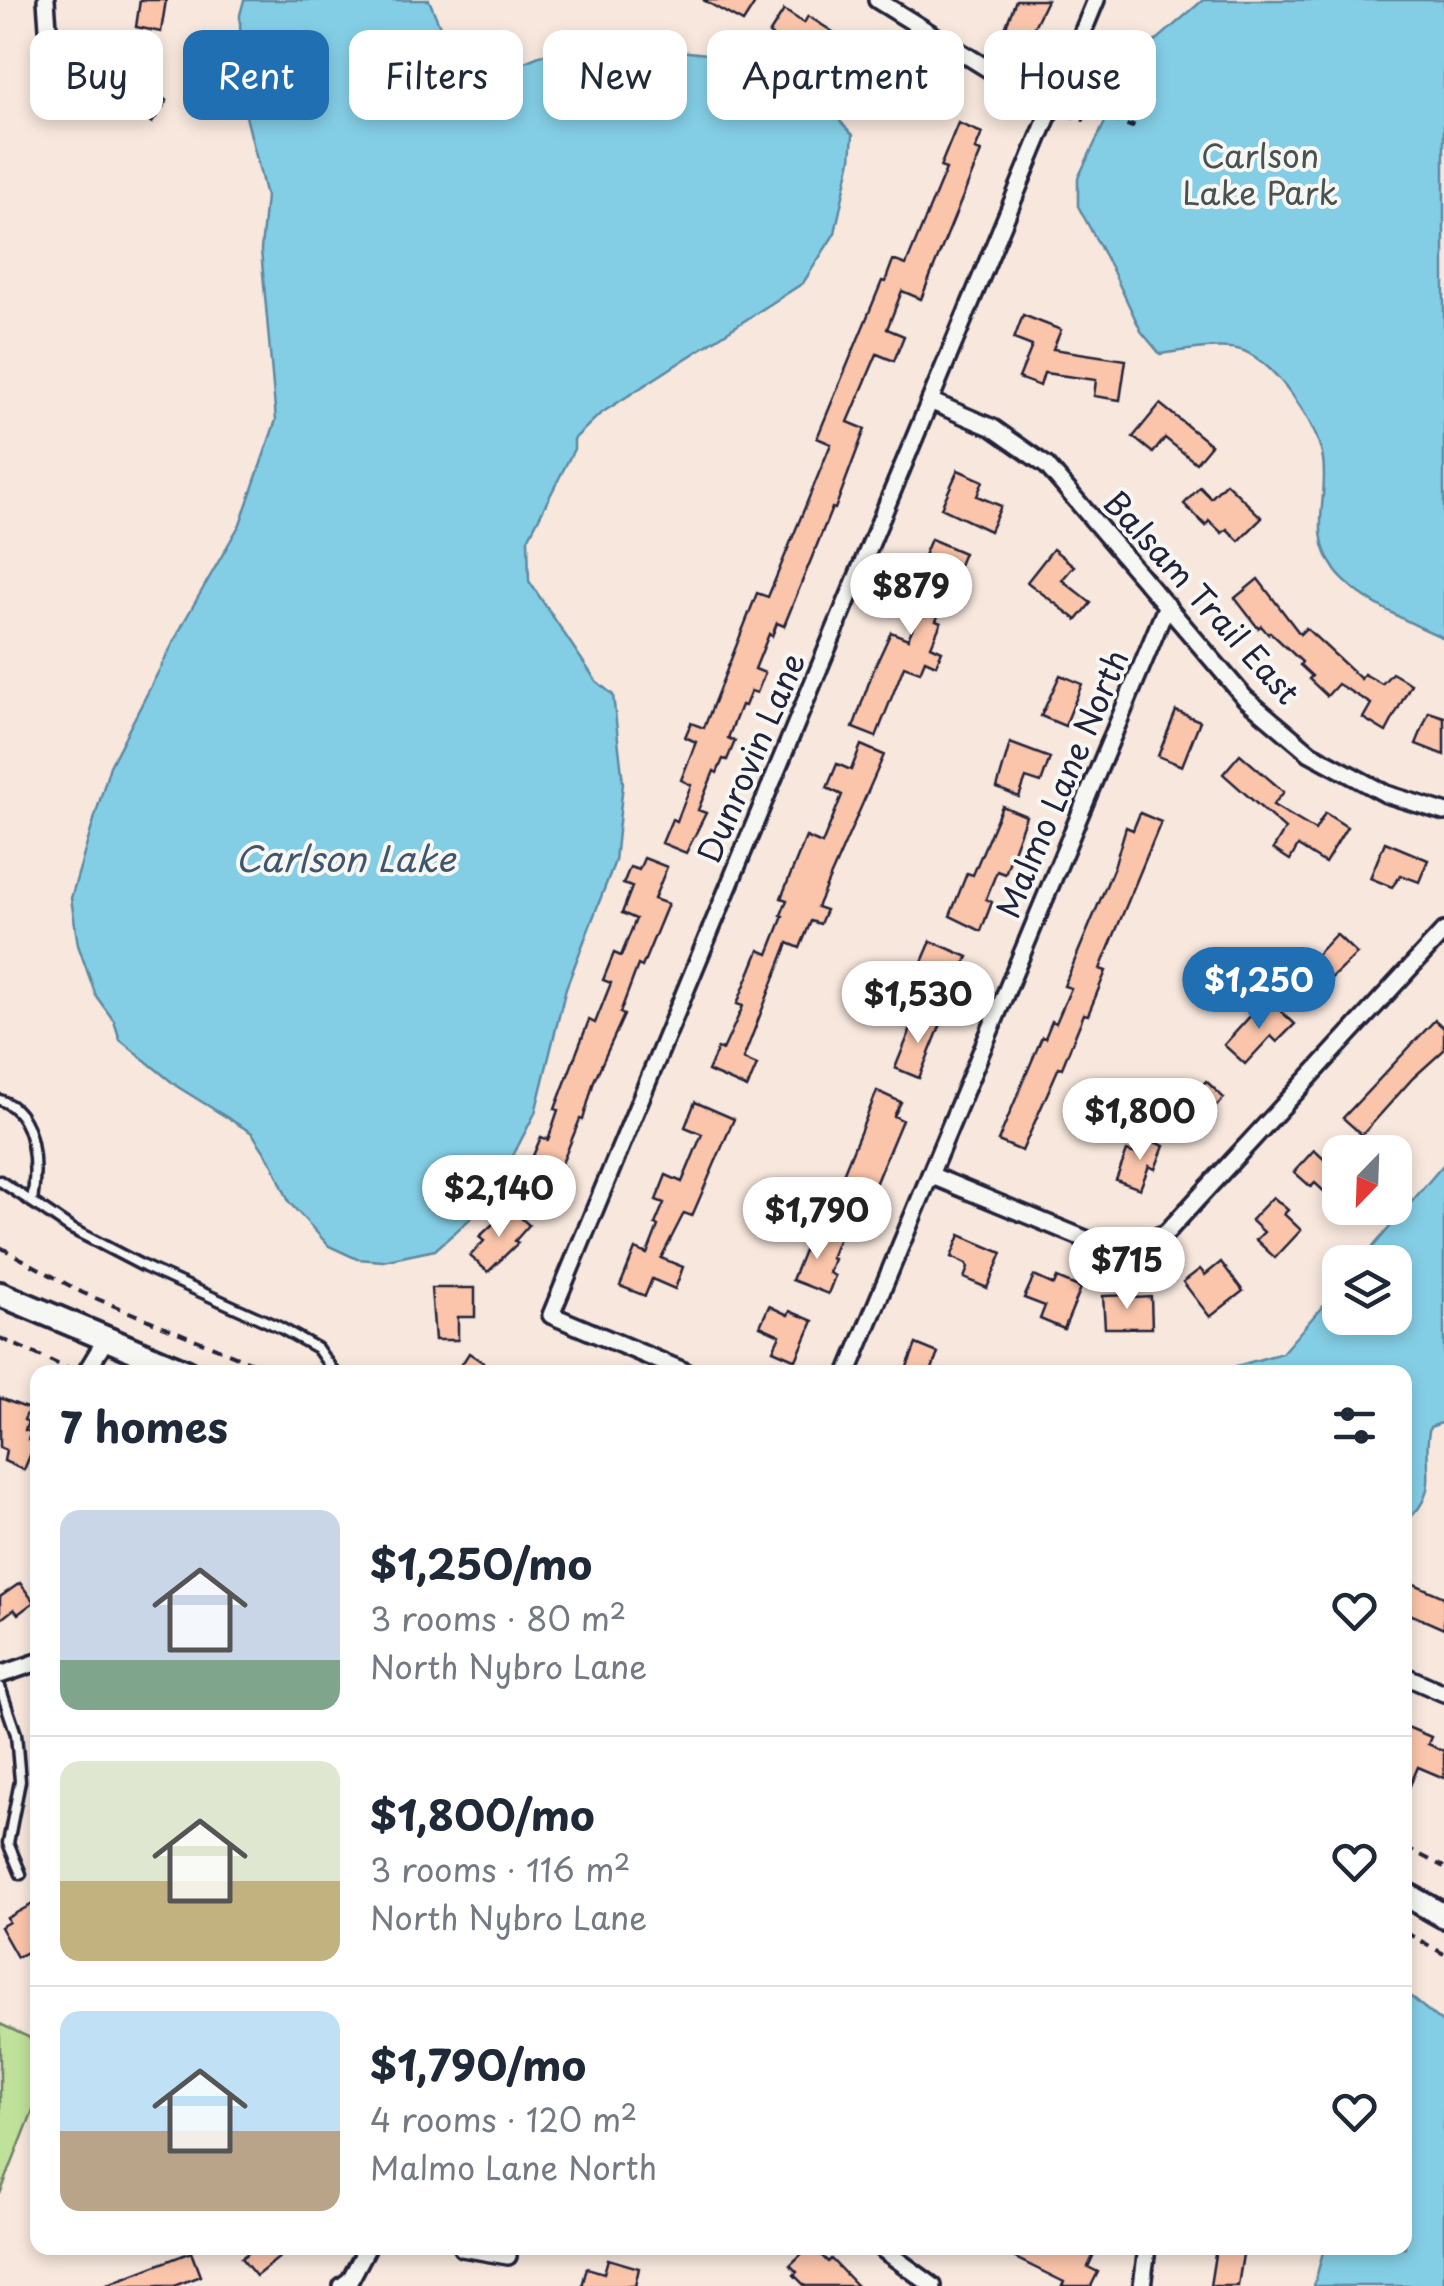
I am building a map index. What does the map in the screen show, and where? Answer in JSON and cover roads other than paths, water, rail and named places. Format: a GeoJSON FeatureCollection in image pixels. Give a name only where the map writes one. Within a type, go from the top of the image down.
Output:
{"type":"FeatureCollection","features":[{"type":"Feature","properties":{"kind":"main road"},"geometry":{"type":"LineString","coordinates":[[0,1294],[169,1365]]}},
{"type":"Feature","properties":{"kind":"main road"},"geometry":{"type":"LineString","coordinates":[[1412,1898],[1444,1916]]}},
{"type":"Feature","properties":{"kind":"street"},"geometry":{"type":"LineString","coordinates":[[46,0],[48,28]]}},
{"type":"Feature","properties":{"kind":"street"},"geometry":{"type":"LineString","coordinates":[[876,0],[984,66]]}},
{"type":"Feature","properties":{"kind":"street","name":"Dunrovin Lane"},"geometry":{"type":"LineString","coordinates":[[1086,30],[1096,0]]}},
{"type":"Feature","properties":{"kind":"street","name":"Dunrovin Lane"},"geometry":{"type":"LineString","coordinates":[[669,1365],[551,1316],[930,400],[1054,120]]}},
{"type":"Feature","properties":{"kind":"street","name":"Balsam Trail East"},"geometry":{"type":"LineString","coordinates":[[930,400],[993,428],[1047,466],[1245,698],[1310,753],[1386,794],[1444,812]]}},
{"type":"Feature","properties":{"kind":"street","name":"Malmo Lane North"},"geometry":{"type":"LineString","coordinates":[[851,1365],[1167,605]]}},
{"type":"Feature","properties":{"kind":"street"},"geometry":{"type":"LineString","coordinates":[[930,1175],[1095,1243],[1133,1245],[1166,1232],[1444,931]]}},
{"type":"Feature","properties":{"kind":"street"},"geometry":{"type":"LineString","coordinates":[[90,1365],[106,1339]]}},
{"type":"Feature","properties":{"kind":"street"},"geometry":{"type":"LineString","coordinates":[[0,1676],[30,1665]]}},
{"type":"Feature","properties":{"kind":"street"},"geometry":{"type":"LineString","coordinates":[[1412,1679],[1444,1693]]}},
{"type":"Feature","properties":{"kind":"street"},"geometry":{"type":"LineString","coordinates":[[342,2286],[350,2280],[363,2255]]}},
{"type":"Feature","properties":{"kind":"street"},"geometry":{"type":"LineString","coordinates":[[502,2255],[508,2256]]}},
{"type":"Feature","properties":{"kind":"street"},"geometry":{"type":"LineString","coordinates":[[890,2255],[933,2286]]}},
{"type":"Feature","properties":{"kind":"street"},"geometry":{"type":"LineString","coordinates":[[1142,2286],[1146,2255]]}},
{"type":"Feature","properties":{"kind":"lane"},"geometry":{"type":"LineString","coordinates":[[0,1100],[8,1103],[29,1130],[37,1165],[32,1202]]}},
{"type":"Feature","properties":{"kind":"lane"},"geometry":{"type":"LineString","coordinates":[[0,1181],[70,1228],[317,1348],[329,1365]]}},
{"type":"Feature","properties":{"kind":"lane"},"geometry":{"type":"LineString","coordinates":[[0,1687],[16,1734],[20,1781],[8,1843],[22,1874]]}},
{"type":"Feature","properties":{"kind":"water","name":"Carlson Lake"},"geometry":{"type":"Polygon","coordinates":[[[244,0],[429,0],[441,30],[349,30],[349,120],[523,120],[523,63],[543,55],[543,120],[687,120],[687,52],[707,54],[707,120],[839,120],[853,135],[835,233],[803,283],[600,414],[574,439],[574,449],[528,539],[529,581],[596,681],[613,695],[623,783],[615,861],[566,988],[535,1113],[489,1202],[435,1250],[383,1261],[357,1259],[329,1246],[289,1202],[272,1163],[252,1133],[178,1087],[120,1040],[114,1021],[96,996],[78,945],[71,898],[110,766],[185,620],[240,524],[276,420],[261,250],[266,196],[247,120],[329,120],[329,30],[240,30],[244,0]]]}},
{"type":"Feature","properties":{"kind":"water","name":"Carlson Lake Park"},"geometry":{"type":"Polygon","coordinates":[[[1203,0],[1444,0],[1444,638],[1370,600],[1335,570],[1327,556],[1321,529],[1323,459],[1313,429],[1282,383],[1244,351],[1203,348],[1160,354],[1141,331],[1078,206],[1078,178],[1106,120],[1156,120],[1156,41],[1203,0]]]}},
{"type":"Feature","properties":{"kind":"water"},"geometry":{"type":"Polygon","coordinates":[[[1444,1164],[1444,1422],[1430,1427],[1427,1488],[1412,1515],[1412,1365],[1240,1365],[1282,1353],[1322,1307],[1322,1335],[1412,1335],[1412,1245],[1375,1245],[1392,1225],[1412,1225],[1412,1201],[1444,1164]]]}},
{"type":"Feature","properties":{"kind":"water"},"geometry":{"type":"Polygon","coordinates":[[[1412,1998],[1444,2024],[1444,2286],[1314,2286],[1322,2255],[1412,2255],[1412,1998]]]}}]}
